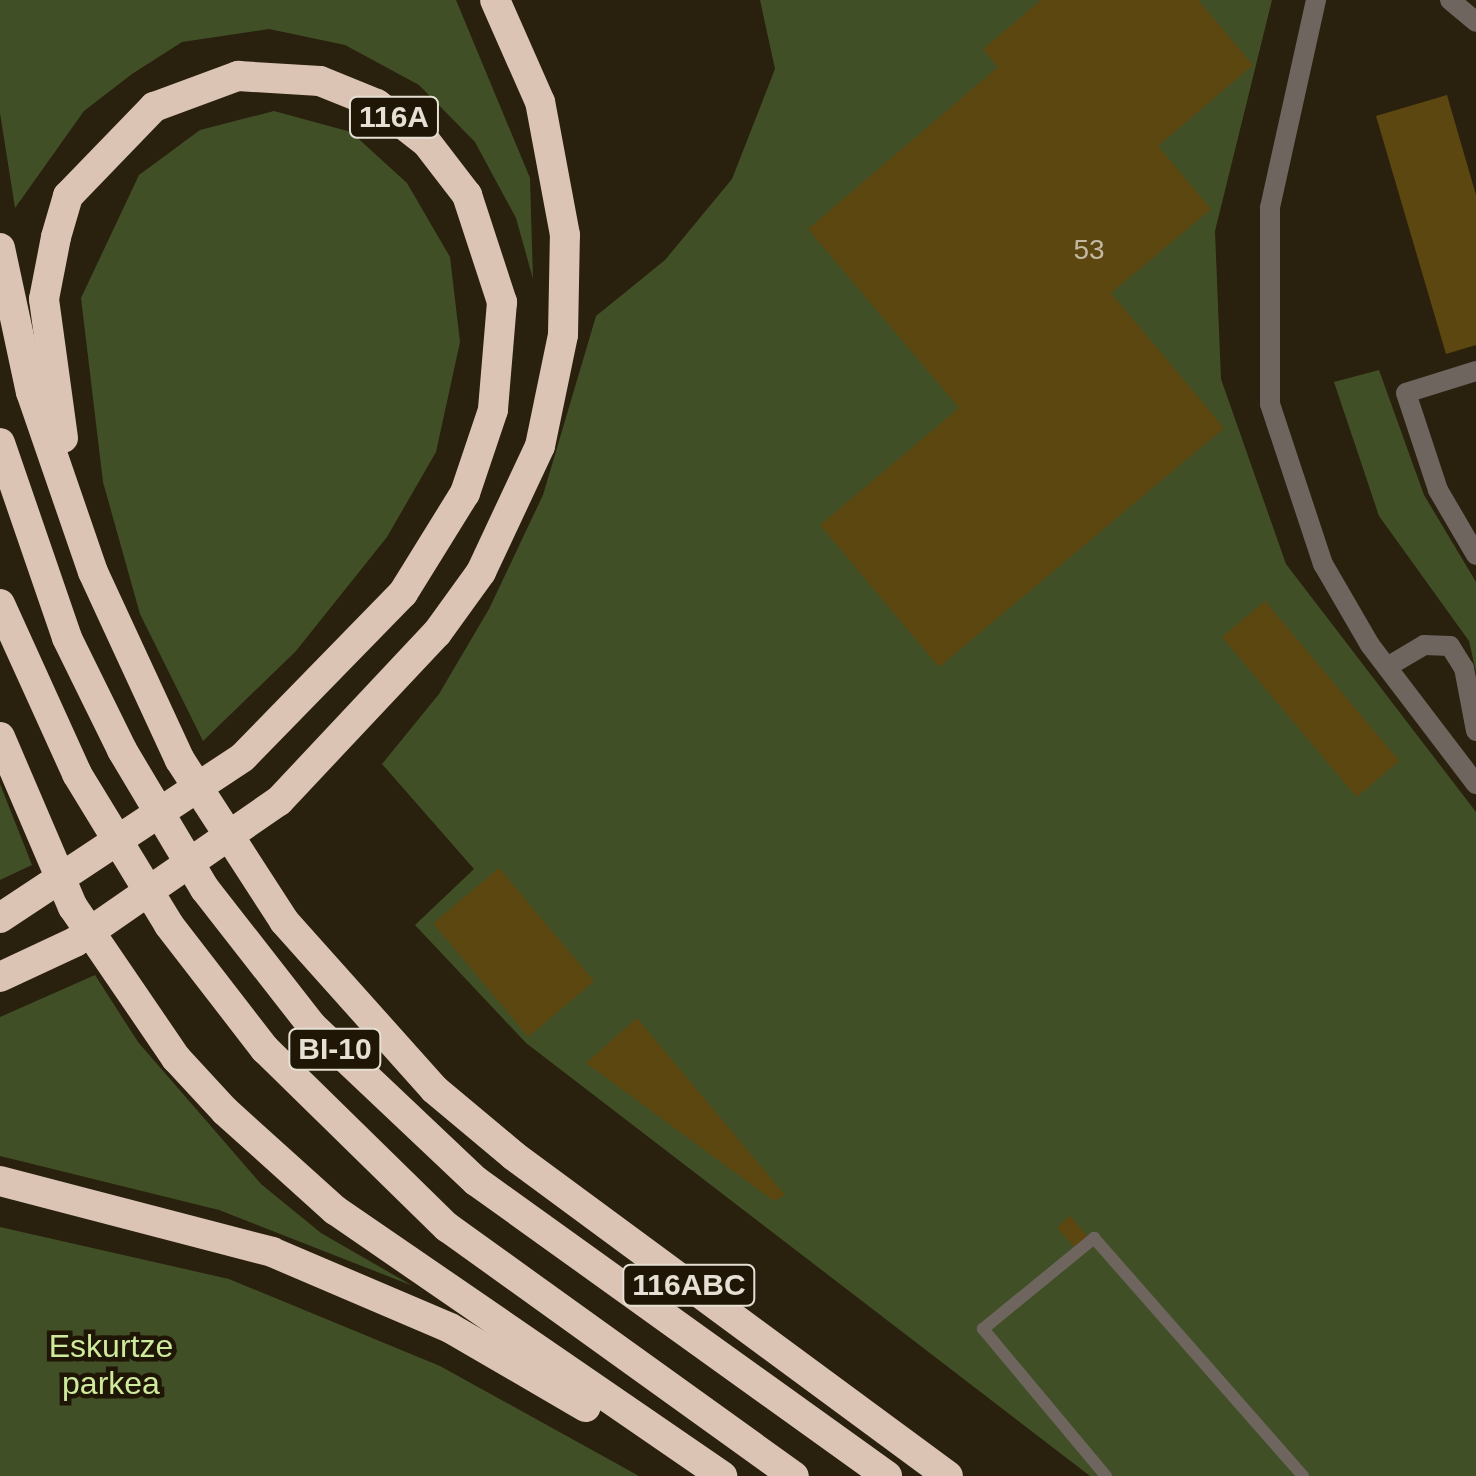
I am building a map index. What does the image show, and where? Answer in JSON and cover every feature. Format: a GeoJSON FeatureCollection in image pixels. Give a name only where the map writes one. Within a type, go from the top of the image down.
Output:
{"type":"FeatureCollection","features":[{"type":"Feature","properties":{"kind":"highway"},"geometry":{"type":"LineString","coordinates":[[0,977],[75,942],[279,801],[437,633],[481,572],[540,446],[562,335],[565,235],[540,102],[495,0]]}},
{"type":"Feature","properties":{"kind":"highway","name":"116A"},"geometry":{"type":"LineString","coordinates":[[0,918],[243,757],[403,593],[465,493],[493,410],[502,302],[490,250],[468,196],[426,142],[377,104],[276,74],[195,87],[117,137],[68,196],[44,300],[46,352],[93,572]]}},
{"type":"Feature","properties":{"kind":"highway"},"geometry":{"type":"LineString","coordinates":[[0,248],[31,392],[93,572]]}},
{"type":"Feature","properties":{"kind":"highway","name":"BI-10"},"geometry":{"type":"LineString","coordinates":[[0,444],[67,638],[122,750],[204,888],[312,1026],[490,1192],[887,1476]]}},
{"type":"Feature","properties":{"kind":"highway","name":"116ABC"},"geometry":{"type":"LineString","coordinates":[[93,572],[220,830],[352,1004],[434,1089],[592,1217],[948,1476]]}},
{"type":"Feature","properties":{"kind":"highway","name":"BI-10"},"geometry":{"type":"LineString","coordinates":[[0,604],[77,774],[169,925],[265,1049],[446,1226],[794,1476]]}},
{"type":"Feature","properties":{"kind":"highway"},"geometry":{"type":"LineString","coordinates":[[0,737],[73,907],[176,1058],[225,1110],[335,1210],[718,1473]]}},
{"type":"Feature","properties":{"kind":"highway"},"geometry":{"type":"LineString","coordinates":[[0,1182],[126,1207],[364,1288],[718,1473]]}},
{"type":"Feature","properties":{"kind":"street"},"geometry":{"type":"LineString","coordinates":[[1316,0],[1270,208],[1270,404],[1323,564],[1386,667],[1476,784]]}},
{"type":"Feature","properties":{"kind":"street"},"geometry":{"type":"LineString","coordinates":[[1450,0],[1476,22]]}},
{"type":"Feature","properties":{"kind":"street"},"geometry":{"type":"LineString","coordinates":[[1476,371],[1406,392],[1438,490],[1476,554]]}},
{"type":"Feature","properties":{"kind":"street"},"geometry":{"type":"LineString","coordinates":[[1386,667],[1424,645],[1450,646],[1464,668],[1476,731]]}},
{"type":"Feature","properties":{"kind":"lane"},"geometry":{"type":"LineString","coordinates":[[1106,1476],[983,1328],[1094,1238],[1303,1476]]}},
{"type":"Feature","properties":{"kind":"green space"},"geometry":{"type":"Polygon","coordinates":[[[0,0],[456,0],[530,178],[533,279],[516,218],[475,142],[419,85],[345,45],[269,29],[182,42],[132,74],[84,111],[15,208],[0,113],[0,0]]]}},
{"type":"Feature","properties":{"kind":"green space"},"geometry":{"type":"Polygon","coordinates":[[[760,0],[1272,0],[1215,231],[1221,379],[1286,564],[1476,812],[1476,1476],[1090,1476],[526,1043],[415,925],[474,869],[382,764],[439,694],[489,609],[543,495],[596,316],[665,260],[732,179],[775,69],[760,0]]]}},
{"type":"Feature","properties":{"kind":"green space"},"geometry":{"type":"Polygon","coordinates":[[[274,111],[351,132],[407,183],[450,257],[460,342],[436,452],[387,537],[296,651],[203,741],[140,614],[103,482],[81,298],[139,175],[200,130],[274,111]]]}},
{"type":"Feature","properties":{"kind":"green space"},"geometry":{"type":"Polygon","coordinates":[[[1379,370],[1424,495],[1476,582],[1476,672],[1469,641],[1379,516],[1334,382],[1379,370]]]}},
{"type":"Feature","properties":{"kind":"green space"},"geometry":{"type":"Polygon","coordinates":[[[0,784],[32,865],[0,880],[0,784]]]}},
{"type":"Feature","properties":{"kind":"green space"},"geometry":{"type":"Polygon","coordinates":[[[95,975],[138,1042],[261,1184],[321,1233],[413,1286],[219,1210],[0,1156],[0,1017],[95,975]]]}},
{"type":"Feature","properties":{"kind":"green space","name":"Eskurtze parkea"},"geometry":{"type":"Polygon","coordinates":[[[0,1227],[229,1279],[440,1366],[639,1476],[0,1476],[0,1227]]]}},
{"type":"Feature","properties":{"kind":"building"},"geometry":{"type":"Polygon","coordinates":[[[1041,0],[1198,0],[1253,65],[1158,146],[1211,209],[1111,293],[1224,428],[939,667],[820,525],[959,408],[808,229],[998,67],[983,49],[1041,0]]]}},
{"type":"Feature","properties":{"kind":"building"},"geometry":{"type":"Polygon","coordinates":[[[1447,95],[1476,195],[1476,345],[1446,354],[1376,116],[1447,95]]]}},
{"type":"Feature","properties":{"kind":"building"},"geometry":{"type":"Polygon","coordinates":[[[1265,601],[1399,761],[1356,797],[1222,637],[1265,601]]]}},
{"type":"Feature","properties":{"kind":"building"},"geometry":{"type":"Polygon","coordinates":[[[499,868],[594,981],[528,1037],[433,923],[499,868]]]}},
{"type":"Feature","properties":{"kind":"building"},"geometry":{"type":"Polygon","coordinates":[[[637,1018],[785,1195],[774,1201],[586,1063],[637,1018]]]}},
{"type":"Feature","properties":{"kind":"building"},"geometry":{"type":"Polygon","coordinates":[[[1070,1216],[1088,1237],[1076,1248],[1057,1227],[1070,1216]]]}}]}
